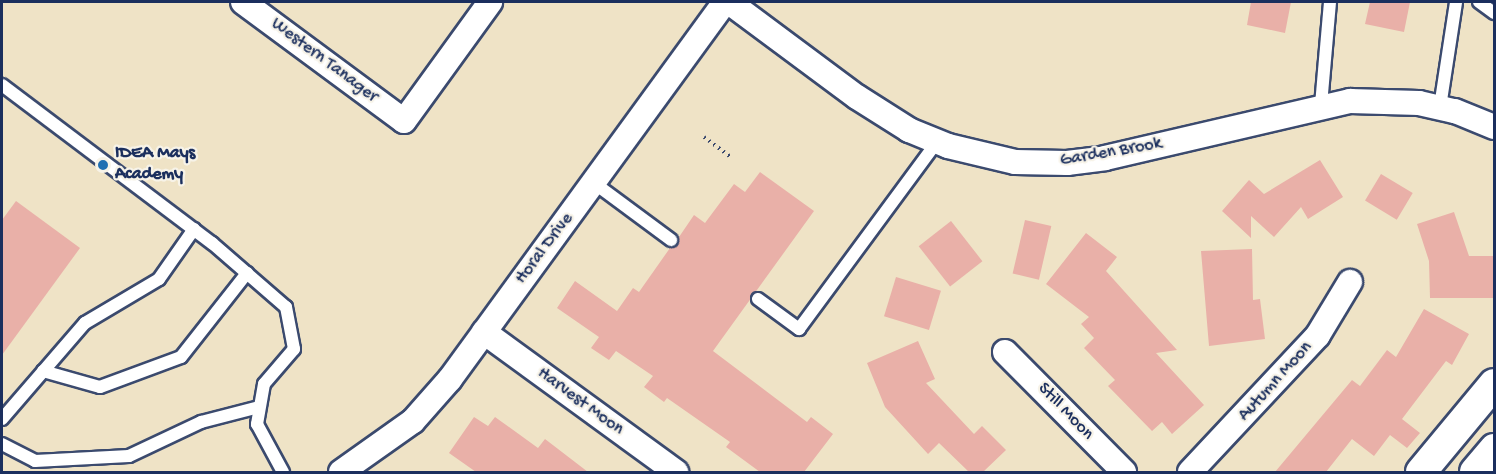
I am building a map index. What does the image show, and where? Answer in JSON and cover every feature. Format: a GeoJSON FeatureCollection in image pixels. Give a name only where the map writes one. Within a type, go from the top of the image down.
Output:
{"type":"FeatureCollection","features":[{"type":"Feature","properties":{"kind":"street","name":"Western Tanager"},"geometry":{"type":"LineString","coordinates":[[243,2],[404,121],[490,2]]}},
{"type":"Feature","properties":{"kind":"street","name":"Garden Brook"},"geometry":{"type":"LineString","coordinates":[[727,2],[877,110],[937,142],[1015,162],[1067,163],[1128,154],[1321,105],[1385,100],[1440,107],[1494,127]]}},
{"type":"Feature","properties":{"kind":"street","name":"Horal Drive"},"geometry":{"type":"LineString","coordinates":[[342,472],[413,421],[484,332],[727,2]]}},
{"type":"Feature","properties":{"kind":"street","name":"Autumn Moon"},"geometry":{"type":"LineString","coordinates":[[1190,472],[1317,335],[1350,282]]}},
{"type":"Feature","properties":{"kind":"street","name":"Harvest Moon"},"geometry":{"type":"LineString","coordinates":[[484,332],[676,472]]}},
{"type":"Feature","properties":{"kind":"street","name":"Still Moon"},"geometry":{"type":"LineString","coordinates":[[1005,352],[1124,472]]}},
{"type":"Feature","properties":{"kind":"street"},"geometry":{"type":"LineString","coordinates":[[1421,472],[1494,384]]}},
{"type":"Feature","properties":{"kind":"street"},"geometry":{"type":"LineString","coordinates":[[1475,472],[1494,449]]}},
{"type":"Feature","properties":{"kind":"lane"},"geometry":{"type":"LineString","coordinates":[[1321,105],[1330,2]]}},
{"type":"Feature","properties":{"kind":"lane"},"geometry":{"type":"LineString","coordinates":[[1440,107],[1456,2]]}},
{"type":"Feature","properties":{"kind":"lane"},"geometry":{"type":"LineString","coordinates":[[1479,2],[1494,13]]}},
{"type":"Feature","properties":{"kind":"lane"},"geometry":{"type":"LineString","coordinates":[[2,85],[194,229],[286,307],[294,349],[264,384],[256,424],[284,472]]}},
{"type":"Feature","properties":{"kind":"lane"},"geometry":{"type":"LineString","coordinates":[[758,299],[799,329],[937,142]]}},
{"type":"Feature","properties":{"kind":"lane"},"geometry":{"type":"LineString","coordinates":[[594,183],[671,240]]}},
{"type":"Feature","properties":{"kind":"lane"},"geometry":{"type":"LineString","coordinates":[[2,419],[85,323],[159,279],[194,229]]}},
{"type":"Feature","properties":{"kind":"lane"},"geometry":{"type":"LineString","coordinates":[[43,371],[100,387],[181,357],[247,273]]}},
{"type":"Feature","properties":{"kind":"lane"},"geometry":{"type":"LineString","coordinates":[[2,444],[35,461],[129,456],[201,422],[259,407]]}},
{"type":"Feature","properties":{"kind":"path"},"geometry":{"type":"LineString","coordinates":[[704,136],[731,157]]}},
{"type":"Feature","properties":{"kind":"building"},"geometry":{"type":"Polygon","coordinates":[[[1251,2],[1291,2],[1285,33],[1247,25],[1251,2]]]}},
{"type":"Feature","properties":{"kind":"building"},"geometry":{"type":"Polygon","coordinates":[[[1370,2],[1410,2],[1404,32],[1365,24],[1370,2]]]}},
{"type":"Feature","properties":{"kind":"building"},"geometry":{"type":"Polygon","coordinates":[[[1320,160],[1343,197],[1308,219],[1301,207],[1274,237],[1251,216],[1251,238],[1222,211],[1249,180],[1264,194],[1320,160]]]}},
{"type":"Feature","properties":{"kind":"building"},"geometry":{"type":"Polygon","coordinates":[[[760,172],[814,211],[713,351],[807,422],[811,417],[833,434],[804,472],[760,472],[726,447],[730,442],[667,398],[664,402],[644,387],[653,376],[616,351],[609,360],[591,348],[599,337],[557,308],[575,281],[617,311],[633,288],[639,292],[670,248],[677,245],[679,237],[694,215],[705,223],[734,184],[745,192],[760,172]]]}},
{"type":"Feature","properties":{"kind":"building"},"geometry":{"type":"Polygon","coordinates":[[[1381,174],[1413,193],[1397,220],[1365,201],[1381,174]]]}},
{"type":"Feature","properties":{"kind":"building"},"geometry":{"type":"Polygon","coordinates":[[[16,201],[80,248],[2,355],[2,220],[16,201]]]}},
{"type":"Feature","properties":{"kind":"building"},"geometry":{"type":"Polygon","coordinates":[[[1454,212],[1469,256],[1493,256],[1493,298],[1430,298],[1429,261],[1417,224],[1454,212]]]}},
{"type":"Feature","properties":{"kind":"building"},"geometry":{"type":"Polygon","coordinates":[[[1025,220],[1051,226],[1039,280],[1013,274],[1025,220]]]}},
{"type":"Feature","properties":{"kind":"building"},"geometry":{"type":"Polygon","coordinates":[[[951,221],[982,261],[950,286],[919,246],[951,221]]]}},
{"type":"Feature","properties":{"kind":"building"},"geometry":{"type":"Polygon","coordinates":[[[1086,233],[1117,257],[1106,271],[1177,350],[1156,353],[1204,405],[1172,434],[1162,422],[1152,431],[1108,386],[1115,380],[1084,348],[1094,338],[1081,324],[1089,317],[1046,284],[1086,233]]]}},
{"type":"Feature","properties":{"kind":"building"},"geometry":{"type":"Polygon","coordinates":[[[1252,249],[1253,300],[1260,299],[1265,339],[1209,346],[1201,251],[1252,249]]]}},
{"type":"Feature","properties":{"kind":"building"},"geometry":{"type":"Polygon","coordinates":[[[896,277],[941,291],[929,330],[884,316],[896,277]]]}},
{"type":"Feature","properties":{"kind":"building"},"geometry":{"type":"Polygon","coordinates":[[[1424,309],[1469,334],[1452,365],[1446,361],[1402,419],[1420,433],[1407,448],[1390,435],[1374,456],[1352,439],[1326,472],[1275,472],[1352,380],[1360,386],[1387,350],[1396,357],[1424,309]]]}},
{"type":"Feature","properties":{"kind":"building"},"geometry":{"type":"Polygon","coordinates":[[[918,341],[935,379],[926,383],[974,434],[982,426],[1006,450],[983,472],[969,472],[939,443],[928,454],[885,407],[867,363],[918,341]]]}},
{"type":"Feature","properties":{"kind":"building"},"geometry":{"type":"Polygon","coordinates":[[[474,417],[488,426],[495,417],[538,448],[545,439],[588,472],[476,472],[449,453],[474,417]]]}},
{"type":"Feature","properties":{"kind":"place","name":"IDEA Mays Academy"},"geometry":{"type":"Point","coordinates":[103,165]}}]}
